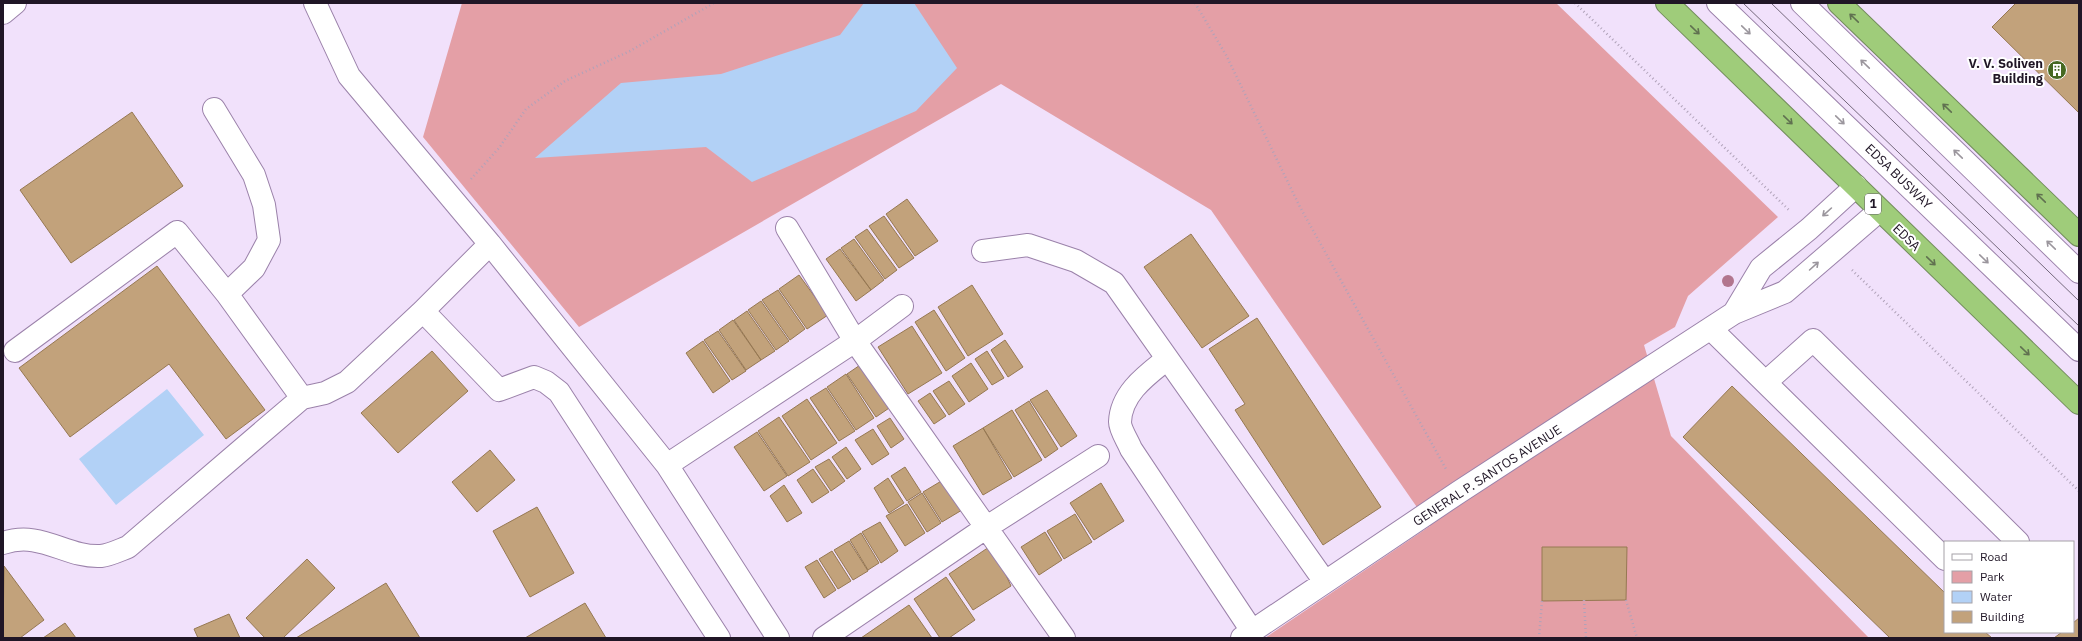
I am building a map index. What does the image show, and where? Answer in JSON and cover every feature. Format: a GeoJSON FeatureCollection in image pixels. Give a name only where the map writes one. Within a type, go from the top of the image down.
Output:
{"type":"FeatureCollection","features":[{"type":"Feature","properties":{"kind":"highway","name":"EDSA"},"geometry":{"type":"LineString","coordinates":[[1667,3],[1856,186],[1879,211],[2079,403]]}},
{"type":"Feature","properties":{"kind":"highway"},"geometry":{"type":"LineString","coordinates":[[1838,3],[2079,235]]}},
{"type":"Feature","properties":{"kind":"street"},"geometry":{"type":"LineString","coordinates":[[3,13],[15,3]]}},
{"type":"Feature","properties":{"kind":"street"},"geometry":{"type":"LineString","coordinates":[[315,3],[349,76],[490,244],[667,465],[778,638]]}},
{"type":"Feature","properties":{"kind":"street","name":"EDSA BUSWAY"},"geometry":{"type":"LineString","coordinates":[[1718,3],[2079,350]]}},
{"type":"Feature","properties":{"kind":"street"},"geometry":{"type":"LineString","coordinates":[[1802,3],[2079,272]]}},
{"type":"Feature","properties":{"kind":"street"},"geometry":{"type":"LineString","coordinates":[[214,109],[254,175],[264,205],[269,240],[254,268],[226,294]]}},
{"type":"Feature","properties":{"kind":"street","name":"GENERAL P. SANTOS AVENUE"},"geometry":{"type":"LineString","coordinates":[[1734,313],[1761,268],[1809,229],[1856,186]]}},
{"type":"Feature","properties":{"kind":"street","name":"GENERAL P. SANTOS AVENUE"},"geometry":{"type":"LineString","coordinates":[[1247,635],[1459,492],[1734,313],[1785,292],[1879,211]]}},
{"type":"Feature","properties":{"kind":"street"},"geometry":{"type":"LineString","coordinates":[[787,228],[855,341],[1064,638]]}},
{"type":"Feature","properties":{"kind":"street"},"geometry":{"type":"LineString","coordinates":[[15,351],[177,232],[226,294],[302,398]]}},
{"type":"Feature","properties":{"kind":"street"},"geometry":{"type":"LineString","coordinates":[[3,543],[15,539],[50,543],[77,554],[102,556],[128,547],[302,398],[325,393],[347,382],[422,312],[490,244]]}},
{"type":"Feature","properties":{"kind":"street"},"geometry":{"type":"LineString","coordinates":[[983,251],[1028,245],[1076,261],[1114,283],[1325,582]]}},
{"type":"Feature","properties":{"kind":"street"},"geometry":{"type":"LineString","coordinates":[[667,465],[855,341],[902,306]]}},
{"type":"Feature","properties":{"kind":"street"},"geometry":{"type":"LineString","coordinates":[[422,312],[499,390],[534,377],[546,382],[559,392],[719,638]]}},
{"type":"Feature","properties":{"kind":"street"},"geometry":{"type":"LineString","coordinates":[[1711,329],[1944,558]]}},
{"type":"Feature","properties":{"kind":"street"},"geometry":{"type":"LineString","coordinates":[[1766,382],[1813,340],[2017,541]]}},
{"type":"Feature","properties":{"kind":"street"},"geometry":{"type":"LineString","coordinates":[[1167,358],[1141,381],[1125,400],[1120,423],[1131,449],[1247,635]]}},
{"type":"Feature","properties":{"kind":"street"},"geometry":{"type":"LineString","coordinates":[[824,638],[987,527],[1098,456]]}},
{"type":"Feature","properties":{"kind":"path"},"geometry":{"type":"LineString","coordinates":[[453,199],[499,148],[526,109],[565,81],[630,51],[714,3]]}},
{"type":"Feature","properties":{"kind":"path"},"geometry":{"type":"LineString","coordinates":[[1195,3],[1226,55],[1300,207],[1459,492]]}},
{"type":"Feature","properties":{"kind":"path"},"geometry":{"type":"LineString","coordinates":[[1584,600],[1586,638]]}},
{"type":"Feature","properties":{"kind":"path"},"geometry":{"type":"LineString","coordinates":[[1626,600],[1637,638]]}},
{"type":"Feature","properties":{"kind":"path"},"geometry":{"type":"LineString","coordinates":[[1539,638],[1542,601]]}},
{"type":"Feature","properties":{"kind":"green space"},"geometry":{"type":"Polygon","coordinates":[[[462,3],[1556,3],[1778,217],[1688,296],[1675,327],[1644,345],[1671,436],[1869,638],[1265,638],[1430,526],[1211,210],[1001,84],[579,327],[423,137],[462,3]]]}},
{"type":"Feature","properties":{"kind":"water"},"geometry":{"type":"Polygon","coordinates":[[[864,3],[914,3],[957,68],[916,111],[752,182],[706,147],[535,158],[621,83],[721,74],[840,35],[864,3]]]}},
{"type":"Feature","properties":{"kind":"water"},"geometry":{"type":"Polygon","coordinates":[[[167,389],[204,435],[116,505],[79,459],[167,389]]]}},
{"type":"Feature","properties":{"kind":"building","name":"V. V. Soliven Building"},"geometry":{"type":"Polygon","coordinates":[[[2016,3],[2079,3],[2079,113],[1992,27],[2016,3]]]}},
{"type":"Feature","properties":{"kind":"building"},"geometry":{"type":"Polygon","coordinates":[[[132,112],[183,186],[71,263],[20,190],[132,112]]]}},
{"type":"Feature","properties":{"kind":"building"},"geometry":{"type":"Polygon","coordinates":[[[907,199],[938,241],[915,256],[886,214],[907,199]]]}},
{"type":"Feature","properties":{"kind":"building"},"geometry":{"type":"Polygon","coordinates":[[[884,216],[914,258],[899,268],[869,226],[884,216]]]}},
{"type":"Feature","properties":{"kind":"building"},"geometry":{"type":"Polygon","coordinates":[[[867,229],[897,270],[885,279],[855,237],[867,229]]]}},
{"type":"Feature","properties":{"kind":"building"},"geometry":{"type":"Polygon","coordinates":[[[1191,234],[1249,316],[1202,348],[1144,267],[1191,234]]]}},
{"type":"Feature","properties":{"kind":"building"},"geometry":{"type":"Polygon","coordinates":[[[854,239],[884,280],[871,290],[841,248],[854,239]]]}},
{"type":"Feature","properties":{"kind":"building"},"geometry":{"type":"Polygon","coordinates":[[[840,249],[871,290],[856,301],[826,259],[840,249]]]}},
{"type":"Feature","properties":{"kind":"building"},"geometry":{"type":"Polygon","coordinates":[[[157,266],[265,410],[226,439],[169,364],[70,437],[19,368],[157,266]]]}},
{"type":"Feature","properties":{"kind":"building"},"geometry":{"type":"Polygon","coordinates":[[[799,275],[828,315],[807,329],[779,289],[799,275]]]}},
{"type":"Feature","properties":{"kind":"building"},"geometry":{"type":"Polygon","coordinates":[[[972,285],[1003,334],[968,356],[938,307],[972,285]]]}},
{"type":"Feature","properties":{"kind":"building"},"geometry":{"type":"Polygon","coordinates":[[[778,290],[805,329],[790,340],[762,300],[778,290]]]}},
{"type":"Feature","properties":{"kind":"building"},"geometry":{"type":"Polygon","coordinates":[[[761,301],[789,341],[776,350],[748,310],[761,301]]]}},
{"type":"Feature","properties":{"kind":"building"},"geometry":{"type":"Polygon","coordinates":[[[934,310],[965,358],[946,371],[915,322],[934,310]]]}},
{"type":"Feature","properties":{"kind":"building"},"geometry":{"type":"Polygon","coordinates":[[[747,311],[775,351],[761,360],[734,320],[747,311]]]}},
{"type":"Feature","properties":{"kind":"building"},"geometry":{"type":"Polygon","coordinates":[[[1257,318],[1381,507],[1323,545],[1235,410],[1245,404],[1209,349],[1257,318]]]}},
{"type":"Feature","properties":{"kind":"building"},"geometry":{"type":"Polygon","coordinates":[[[733,320],[761,360],[746,370],[719,330],[733,320]]]}},
{"type":"Feature","properties":{"kind":"building"},"geometry":{"type":"Polygon","coordinates":[[[912,326],[942,373],[908,394],[878,347],[912,326]]]}},
{"type":"Feature","properties":{"kind":"building"},"geometry":{"type":"Polygon","coordinates":[[[718,331],[746,371],[732,380],[704,340],[718,331]]]}},
{"type":"Feature","properties":{"kind":"building"},"geometry":{"type":"Polygon","coordinates":[[[1005,340],[1023,367],[1008,377],[991,350],[1005,340]]]}},
{"type":"Feature","properties":{"kind":"building"},"geometry":{"type":"Polygon","coordinates":[[[703,341],[730,381],[713,393],[686,353],[703,341]]]}},
{"type":"Feature","properties":{"kind":"building"},"geometry":{"type":"Polygon","coordinates":[[[432,351],[468,391],[398,453],[361,413],[432,351]]]}},
{"type":"Feature","properties":{"kind":"building"},"geometry":{"type":"Polygon","coordinates":[[[987,351],[1004,378],[992,385],[975,359],[987,351]]]}},
{"type":"Feature","properties":{"kind":"building"},"geometry":{"type":"Polygon","coordinates":[[[866,361],[895,404],[876,417],[847,374],[866,361]]]}},
{"type":"Feature","properties":{"kind":"building"},"geometry":{"type":"Polygon","coordinates":[[[971,363],[988,389],[969,402],[952,376],[971,363]]]}},
{"type":"Feature","properties":{"kind":"building"},"geometry":{"type":"Polygon","coordinates":[[[846,374],[874,418],[856,430],[827,387],[846,374]]]}},
{"type":"Feature","properties":{"kind":"building"},"geometry":{"type":"Polygon","coordinates":[[[949,381],[965,404],[949,415],[933,391],[949,381]]]}},
{"type":"Feature","properties":{"kind":"building"},"geometry":{"type":"Polygon","coordinates":[[[1732,386],[1944,592],[1944,633],[1986,633],[1992,638],[1890,638],[1683,437],[1732,386]]]}},
{"type":"Feature","properties":{"kind":"building"},"geometry":{"type":"Polygon","coordinates":[[[826,388],[855,431],[839,441],[810,398],[826,388]]]}},
{"type":"Feature","properties":{"kind":"building"},"geometry":{"type":"Polygon","coordinates":[[[1047,390],[1077,436],[1061,447],[1030,400],[1047,390]]]}},
{"type":"Feature","properties":{"kind":"building"},"geometry":{"type":"Polygon","coordinates":[[[930,393],[946,416],[934,424],[918,401],[930,393]]]}},
{"type":"Feature","properties":{"kind":"building"},"geometry":{"type":"Polygon","coordinates":[[[807,399],[837,443],[811,460],[782,416],[807,399]]]}},
{"type":"Feature","properties":{"kind":"building"},"geometry":{"type":"Polygon","coordinates":[[[1029,401],[1058,449],[1045,458],[1015,410],[1029,401]]]}},
{"type":"Feature","properties":{"kind":"building"},"geometry":{"type":"Polygon","coordinates":[[[1012,410],[1042,460],[1014,477],[983,428],[1012,410]]]}},
{"type":"Feature","properties":{"kind":"building"},"geometry":{"type":"Polygon","coordinates":[[[779,417],[810,462],[788,476],[758,431],[779,417]]]}},
{"type":"Feature","properties":{"kind":"building"},"geometry":{"type":"Polygon","coordinates":[[[890,418],[904,439],[891,448],[877,426],[890,418]]]}},
{"type":"Feature","properties":{"kind":"building"},"geometry":{"type":"Polygon","coordinates":[[[983,428],[1012,478],[983,495],[953,446],[983,428]]]}},
{"type":"Feature","properties":{"kind":"building"},"geometry":{"type":"Polygon","coordinates":[[[873,429],[889,454],[872,465],[855,440],[873,429]]]}},
{"type":"Feature","properties":{"kind":"building"},"geometry":{"type":"Polygon","coordinates":[[[757,432],[787,476],[764,491],[734,447],[757,432]]]}},
{"type":"Feature","properties":{"kind":"building"},"geometry":{"type":"Polygon","coordinates":[[[846,447],[861,469],[847,479],[832,457],[846,447]]]}},
{"type":"Feature","properties":{"kind":"building"},"geometry":{"type":"Polygon","coordinates":[[[490,450],[515,480],[477,512],[452,482],[490,450]]]}},
{"type":"Feature","properties":{"kind":"building"},"geometry":{"type":"Polygon","coordinates":[[[829,459],[845,481],[831,491],[815,467],[829,459]]]}},
{"type":"Feature","properties":{"kind":"building"},"geometry":{"type":"Polygon","coordinates":[[[905,467],[921,492],[907,501],[891,476],[905,467]]]}},
{"type":"Feature","properties":{"kind":"building"},"geometry":{"type":"Polygon","coordinates":[[[813,469],[829,492],[812,503],[797,480],[813,469]]]}},
{"type":"Feature","properties":{"kind":"building"},"geometry":{"type":"Polygon","coordinates":[[[888,478],[904,503],[889,513],[874,488],[888,478]]]}},
{"type":"Feature","properties":{"kind":"building"},"geometry":{"type":"Polygon","coordinates":[[[943,480],[962,510],[942,522],[923,492],[943,480]]]}},
{"type":"Feature","properties":{"kind":"building"},"geometry":{"type":"Polygon","coordinates":[[[1101,483],[1124,521],[1094,540],[1070,503],[1101,483]]]}},
{"type":"Feature","properties":{"kind":"building"},"geometry":{"type":"Polygon","coordinates":[[[784,485],[802,513],[787,522],[770,496],[784,485]]]}},
{"type":"Feature","properties":{"kind":"building"},"geometry":{"type":"Polygon","coordinates":[[[922,493],[941,523],[927,532],[908,502],[922,493]]]}},
{"type":"Feature","properties":{"kind":"building"},"geometry":{"type":"Polygon","coordinates":[[[907,504],[925,533],[905,546],[886,516],[907,504]]]}},
{"type":"Feature","properties":{"kind":"building"},"geometry":{"type":"Polygon","coordinates":[[[537,507],[574,573],[530,597],[493,531],[537,507]]]}},
{"type":"Feature","properties":{"kind":"building"},"geometry":{"type":"Polygon","coordinates":[[[1075,514],[1092,542],[1064,559],[1047,531],[1075,514]]]}},
{"type":"Feature","properties":{"kind":"building"},"geometry":{"type":"Polygon","coordinates":[[[880,522],[898,551],[881,563],[862,532],[880,522]]]}},
{"type":"Feature","properties":{"kind":"building"},"geometry":{"type":"Polygon","coordinates":[[[1045,532],[1062,560],[1039,575],[1021,547],[1045,532]]]}},
{"type":"Feature","properties":{"kind":"building"},"geometry":{"type":"Polygon","coordinates":[[[861,533],[879,563],[868,570],[850,540],[861,533]]]}},
{"type":"Feature","properties":{"kind":"building"},"geometry":{"type":"Polygon","coordinates":[[[849,541],[868,571],[853,580],[834,550],[849,541]]]}},
{"type":"Feature","properties":{"kind":"building"},"geometry":{"type":"Polygon","coordinates":[[[992,545],[1011,586],[973,610],[949,574],[992,545]]]}},
{"type":"Feature","properties":{"kind":"building"},"geometry":{"type":"Polygon","coordinates":[[[1542,547],[1627,547],[1626,600],[1542,601],[1542,547]]]}},
{"type":"Feature","properties":{"kind":"building"},"geometry":{"type":"Polygon","coordinates":[[[832,551],[851,581],[838,589],[819,559],[832,551]]]}},
{"type":"Feature","properties":{"kind":"building"},"geometry":{"type":"Polygon","coordinates":[[[307,559],[335,588],[283,638],[265,638],[246,618],[307,559]]]}},
{"type":"Feature","properties":{"kind":"building"},"geometry":{"type":"Polygon","coordinates":[[[817,560],[836,590],[824,598],[805,567],[817,560]]]}},
{"type":"Feature","properties":{"kind":"building"},"geometry":{"type":"Polygon","coordinates":[[[4,566],[44,620],[20,638],[3,638],[4,566]]]}},
{"type":"Feature","properties":{"kind":"building"},"geometry":{"type":"Polygon","coordinates":[[[946,577],[975,620],[949,638],[940,638],[914,599],[946,577]]]}},
{"type":"Feature","properties":{"kind":"building"},"geometry":{"type":"Polygon","coordinates":[[[386,583],[420,638],[296,638],[386,583]]]}},
{"type":"Feature","properties":{"kind":"building"},"geometry":{"type":"Polygon","coordinates":[[[585,603],[606,638],[525,638],[585,603]]]}},
{"type":"Feature","properties":{"kind":"building"},"geometry":{"type":"Polygon","coordinates":[[[909,605],[932,638],[861,638],[909,605]]]}},
{"type":"Feature","properties":{"kind":"building"},"geometry":{"type":"Polygon","coordinates":[[[229,614],[240,638],[198,638],[194,629],[229,614]]]}},
{"type":"Feature","properties":{"kind":"building"},"geometry":{"type":"Polygon","coordinates":[[[2079,618],[2079,638],[2054,638],[2061,633],[2074,633],[2074,622],[2079,618]]]}},
{"type":"Feature","properties":{"kind":"building"},"geometry":{"type":"Polygon","coordinates":[[[65,623],[76,638],[43,638],[65,623]]]}},
{"type":"Feature","properties":{"kind":"tram line"},"geometry":{"type":"LineString","coordinates":[[1743,3],[2079,326]]}},
{"type":"Feature","properties":{"kind":"tram line"},"geometry":{"type":"LineString","coordinates":[[1771,3],[2079,301]]}},
{"type":"Feature","properties":{"kind":"place","name":"V. V. Soliven Building"},"geometry":{"type":"Point","coordinates":[2057,70]}}]}
